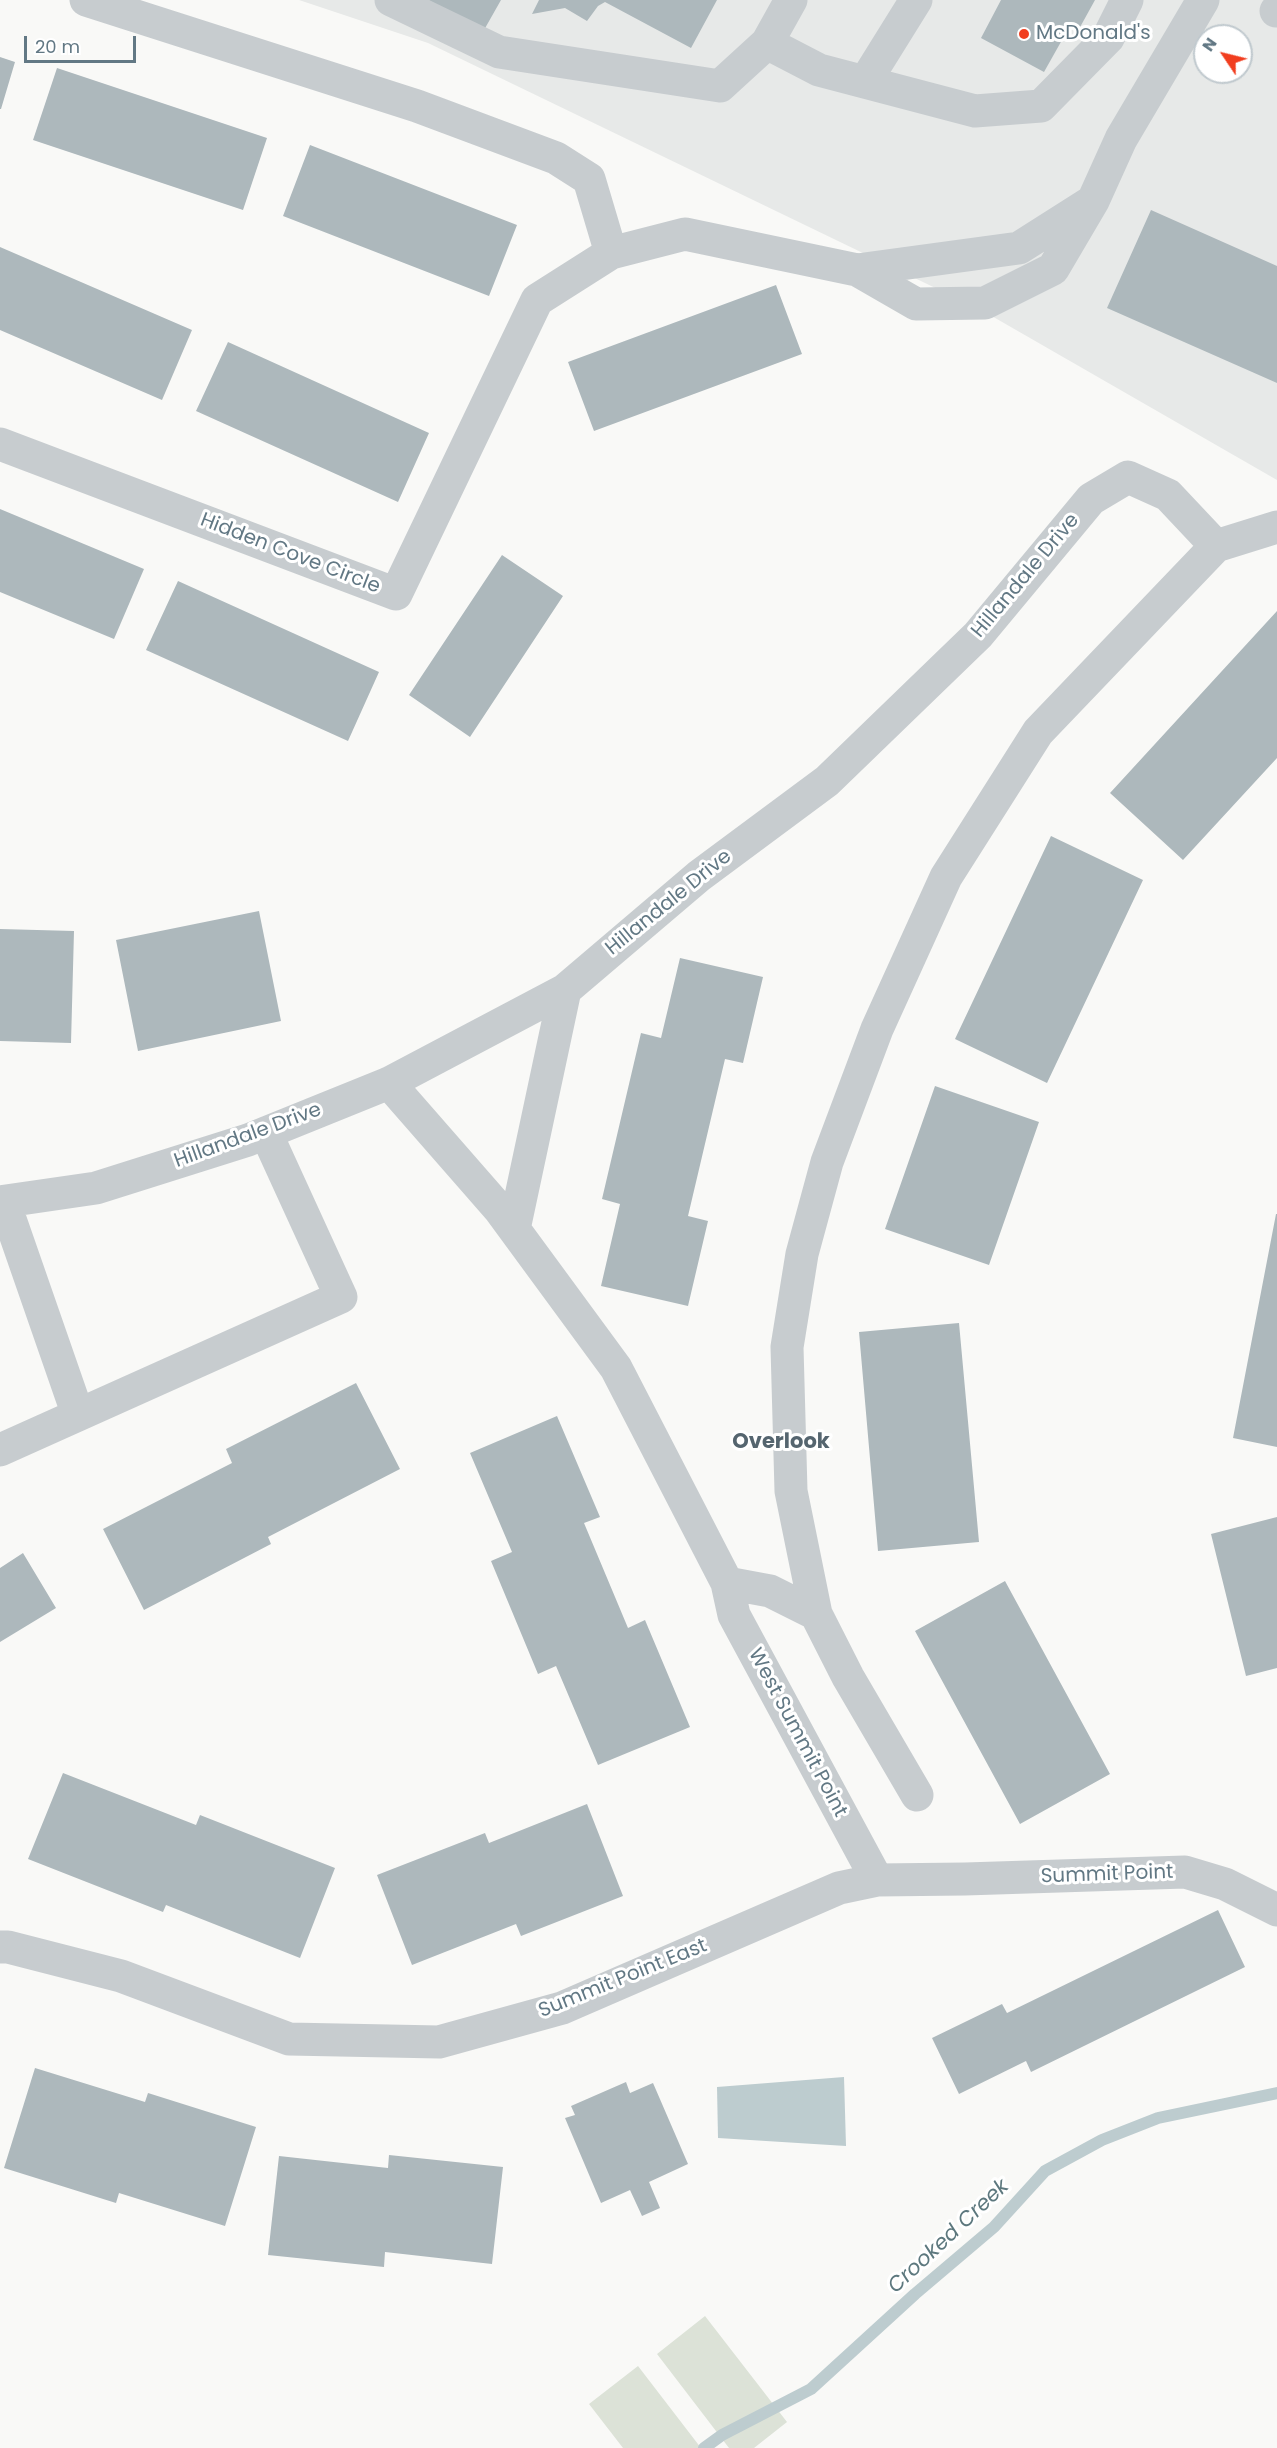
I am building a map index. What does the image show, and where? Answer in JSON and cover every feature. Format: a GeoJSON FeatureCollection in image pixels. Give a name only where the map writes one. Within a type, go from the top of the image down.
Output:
{"type":"FeatureCollection","features":[{"type":"Feature","properties":{"kind":"street"},"geometry":{"type":"LineString","coordinates":[[86,0],[417,106],[556,158],[589,179],[611,253]]}},
{"type":"Feature","properties":{"kind":"street"},"geometry":{"type":"LineString","coordinates":[[391,0],[499,52],[720,87],[767,43],[790,0]]}},
{"type":"Feature","properties":{"kind":"street"},"geometry":{"type":"LineString","coordinates":[[865,82],[916,0]]}},
{"type":"Feature","properties":{"kind":"street"},"geometry":{"type":"LineString","coordinates":[[767,43],[819,70],[975,111],[1041,106],[1108,38],[1126,0]]}},
{"type":"Feature","properties":{"kind":"street","name":"Hidden Cove Circle"},"geometry":{"type":"LineString","coordinates":[[0,444],[396,594],[537,300],[611,253],[685,234],[857,270],[915,304],[985,303],[1053,269],[1093,201],[1121,140],[1203,0]]}},
{"type":"Feature","properties":{"kind":"street","name":"Hidden Cove Circle"},"geometry":{"type":"LineString","coordinates":[[857,270],[1019,248],[1093,201]]}},
{"type":"Feature","properties":{"kind":"street","name":"Hillandale Drive"},"geometry":{"type":"LineString","coordinates":[[2,1202],[96,1188],[266,1133],[388,1083],[565,990],[699,876],[827,781],[978,634],[1091,499],[1128,477],[1168,495],[1216,546]]}},
{"type":"Feature","properties":{"kind":"street"},"geometry":{"type":"LineString","coordinates":[[917,1795],[848,1677],[816,1614],[791,1491],[787,1347],[802,1254],[827,1162],[877,1029],[946,878],[1038,732],[1216,546],[1277,527]]}},
{"type":"Feature","properties":{"kind":"street"},"geometry":{"type":"LineString","coordinates":[[514,1229],[565,990]]}},
{"type":"Feature","properties":{"kind":"street","name":"West Summit Point"},"geometry":{"type":"LineString","coordinates":[[388,1083],[514,1229],[616,1368],[727,1582],[734,1615],[876,1880]]}},
{"type":"Feature","properties":{"kind":"street"},"geometry":{"type":"LineString","coordinates":[[0,1450],[341,1297],[266,1133]]}},
{"type":"Feature","properties":{"kind":"street"},"geometry":{"type":"LineString","coordinates":[[2,1202],[78,1415]]}},
{"type":"Feature","properties":{"kind":"street"},"geometry":{"type":"LineString","coordinates":[[727,1582],[770,1591],[816,1614]]}},
{"type":"Feature","properties":{"kind":"street","name":"Summit Point"},"geometry":{"type":"LineString","coordinates":[[965,1879],[1185,1872],[1225,1884],[1277,1910]]}},
{"type":"Feature","properties":{"kind":"street","name":"Summit Point East"},"geometry":{"type":"LineString","coordinates":[[0,1947],[8,1947],[121,1976],[289,2039],[439,2042],[562,2008],[839,1887],[876,1880],[965,1879]]}},
{"type":"Feature","properties":{"kind":"shaded area"},"geometry":{"type":"Polygon","coordinates":[[[299,0],[1277,0],[1277,480],[983,311],[428,43],[299,0]]]}},
{"type":"Feature","properties":{"kind":"shaded area"},"geometry":{"type":"Polygon","coordinates":[[[844,2077],[846,2146],[718,2138],[717,2087],[844,2077]]]}},
{"type":"Feature","properties":{"kind":"shaded area"},"geometry":{"type":"Polygon","coordinates":[[[705,2316],[787,2422],[754,2448],[729,2448],[657,2354],[705,2316]]]}},
{"type":"Feature","properties":{"kind":"shaded area"},"geometry":{"type":"Polygon","coordinates":[[[638,2366],[701,2448],[623,2448],[589,2404],[638,2366]]]}},
{"type":"Feature","properties":{"kind":"building"},"geometry":{"type":"Polygon","coordinates":[[[428,0],[501,0],[484,30],[428,0]]]}},
{"type":"Feature","properties":{"kind":"building"},"geometry":{"type":"Polygon","coordinates":[[[539,0],[717,0],[691,48],[605,2],[598,6],[587,21],[565,8],[532,14],[539,0]]]}},
{"type":"Feature","properties":{"kind":"building","name":"McDonald's"},"geometry":{"type":"Polygon","coordinates":[[[1001,0],[1095,0],[1079,29],[1071,24],[1044,72],[981,38],[1001,0]]]}},
{"type":"Feature","properties":{"kind":"building"},"geometry":{"type":"Polygon","coordinates":[[[0,57],[15,62],[1,109],[0,109],[0,57]]]}},
{"type":"Feature","properties":{"kind":"building"},"geometry":{"type":"Polygon","coordinates":[[[57,68],[267,138],[243,210],[33,140],[57,68]]]}},
{"type":"Feature","properties":{"kind":"building"},"geometry":{"type":"Polygon","coordinates":[[[310,145],[517,225],[489,296],[283,216],[310,145]]]}},
{"type":"Feature","properties":{"kind":"building"},"geometry":{"type":"Polygon","coordinates":[[[1151,210],[1277,266],[1277,383],[1107,308],[1151,210]]]}},
{"type":"Feature","properties":{"kind":"building"},"geometry":{"type":"Polygon","coordinates":[[[0,247],[192,330],[162,400],[0,330],[0,247]]]}},
{"type":"Feature","properties":{"kind":"building"},"geometry":{"type":"Polygon","coordinates":[[[776,285],[802,354],[594,431],[568,362],[776,285]]]}},
{"type":"Feature","properties":{"kind":"building"},"geometry":{"type":"Polygon","coordinates":[[[228,342],[429,433],[398,502],[196,411],[228,342]]]}},
{"type":"Feature","properties":{"kind":"building"},"geometry":{"type":"Polygon","coordinates":[[[0,509],[144,569],[114,639],[0,592],[0,509]]]}},
{"type":"Feature","properties":{"kind":"building"},"geometry":{"type":"Polygon","coordinates":[[[502,555],[563,596],[470,737],[409,695],[502,555]]]}},
{"type":"Feature","properties":{"kind":"building"},"geometry":{"type":"Polygon","coordinates":[[[178,581],[379,672],[348,741],[146,650],[178,581]]]}},
{"type":"Feature","properties":{"kind":"building"},"geometry":{"type":"Polygon","coordinates":[[[1277,611],[1277,758],[1183,860],[1110,793],[1277,611]]]}},
{"type":"Feature","properties":{"kind":"building"},"geometry":{"type":"Polygon","coordinates":[[[1051,836],[1143,880],[1047,1083],[955,1039],[1051,836]]]}},
{"type":"Feature","properties":{"kind":"building"},"geometry":{"type":"Polygon","coordinates":[[[259,911],[281,1021],[138,1051],[116,940],[259,911]]]}},
{"type":"Feature","properties":{"kind":"building"},"geometry":{"type":"Polygon","coordinates":[[[0,929],[74,931],[71,1043],[0,1041],[0,929]]]}},
{"type":"Feature","properties":{"kind":"building"},"geometry":{"type":"Polygon","coordinates":[[[680,958],[763,977],[743,1063],[725,1059],[688,1216],[708,1221],[688,1306],[601,1286],[620,1204],[602,1199],[641,1033],[661,1038],[680,958]]]}},
{"type":"Feature","properties":{"kind":"building"},"geometry":{"type":"Polygon","coordinates":[[[935,1086],[1039,1122],[989,1265],[885,1229],[935,1086]]]}},
{"type":"Feature","properties":{"kind":"building"},"geometry":{"type":"Polygon","coordinates":[[[1277,1214],[1277,1447],[1233,1438],[1277,1214]]]}},
{"type":"Feature","properties":{"kind":"building"},"geometry":{"type":"Polygon","coordinates":[[[959,1323],[979,1542],[878,1551],[859,1332],[959,1323]]]}},
{"type":"Feature","properties":{"kind":"building"},"geometry":{"type":"Polygon","coordinates":[[[356,1383],[400,1469],[268,1537],[271,1544],[144,1610],[103,1529],[232,1463],[226,1449],[356,1383]]]}},
{"type":"Feature","properties":{"kind":"building"},"geometry":{"type":"Polygon","coordinates":[[[557,1416],[600,1517],[584,1523],[628,1628],[645,1620],[690,1727],[598,1765],[556,1666],[538,1674],[491,1561],[512,1552],[470,1453],[557,1416]]]}},
{"type":"Feature","properties":{"kind":"building"},"geometry":{"type":"Polygon","coordinates":[[[1277,1517],[1277,1668],[1246,1676],[1211,1534],[1277,1517]]]}},
{"type":"Feature","properties":{"kind":"building"},"geometry":{"type":"Polygon","coordinates":[[[23,1553],[56,1608],[0,1642],[0,1568],[23,1553]]]}},
{"type":"Feature","properties":{"kind":"building"},"geometry":{"type":"Polygon","coordinates":[[[1005,1581],[1110,1774],[1020,1824],[915,1631],[1005,1581]]]}},
{"type":"Feature","properties":{"kind":"building"},"geometry":{"type":"Polygon","coordinates":[[[63,1773],[196,1825],[200,1815],[335,1868],[300,1958],[166,1905],[163,1912],[28,1859],[63,1773]]]}},
{"type":"Feature","properties":{"kind":"building"},"geometry":{"type":"Polygon","coordinates":[[[587,1804],[623,1896],[521,1936],[516,1924],[412,1965],[377,1875],[485,1833],[489,1843],[587,1804]]]}},
{"type":"Feature","properties":{"kind":"building"},"geometry":{"type":"Polygon","coordinates":[[[1218,1910],[1245,1967],[1031,2072],[1026,2061],[959,2094],[932,2038],[1002,2004],[1007,2013],[1218,1910]]]}},
{"type":"Feature","properties":{"kind":"building"},"geometry":{"type":"Polygon","coordinates":[[[35,2068],[145,2102],[148,2093],[256,2127],[225,2226],[119,2193],[116,2203],[4,2168],[35,2068]]]}},
{"type":"Feature","properties":{"kind":"building"},"geometry":{"type":"Polygon","coordinates":[[[626,2082],[630,2093],[653,2083],[688,2164],[649,2182],[660,2208],[642,2216],[630,2190],[601,2203],[565,2118],[575,2115],[571,2106],[626,2082]]]}},
{"type":"Feature","properties":{"kind":"building"},"geometry":{"type":"Polygon","coordinates":[[[389,2155],[503,2167],[492,2264],[385,2252],[384,2267],[268,2255],[279,2156],[388,2168],[389,2155]]]}},
{"type":"Feature","properties":{"kind":"waterway","name":"Crooked Creek"},"geometry":{"type":"LineString","coordinates":[[704,2448],[722,2435],[811,2389],[915,2294],[994,2227],[1045,2171],[1102,2140],[1158,2118],[1277,2093]]}},
{"type":"Feature","properties":{"kind":"place","name":"McDonald's"},"geometry":{"type":"Point","coordinates":[1024,34]}},
{"type":"Feature","properties":{"kind":"district","name":"Overlook"},"geometry":{"type":"Point","coordinates":[781,1443]}}]}
